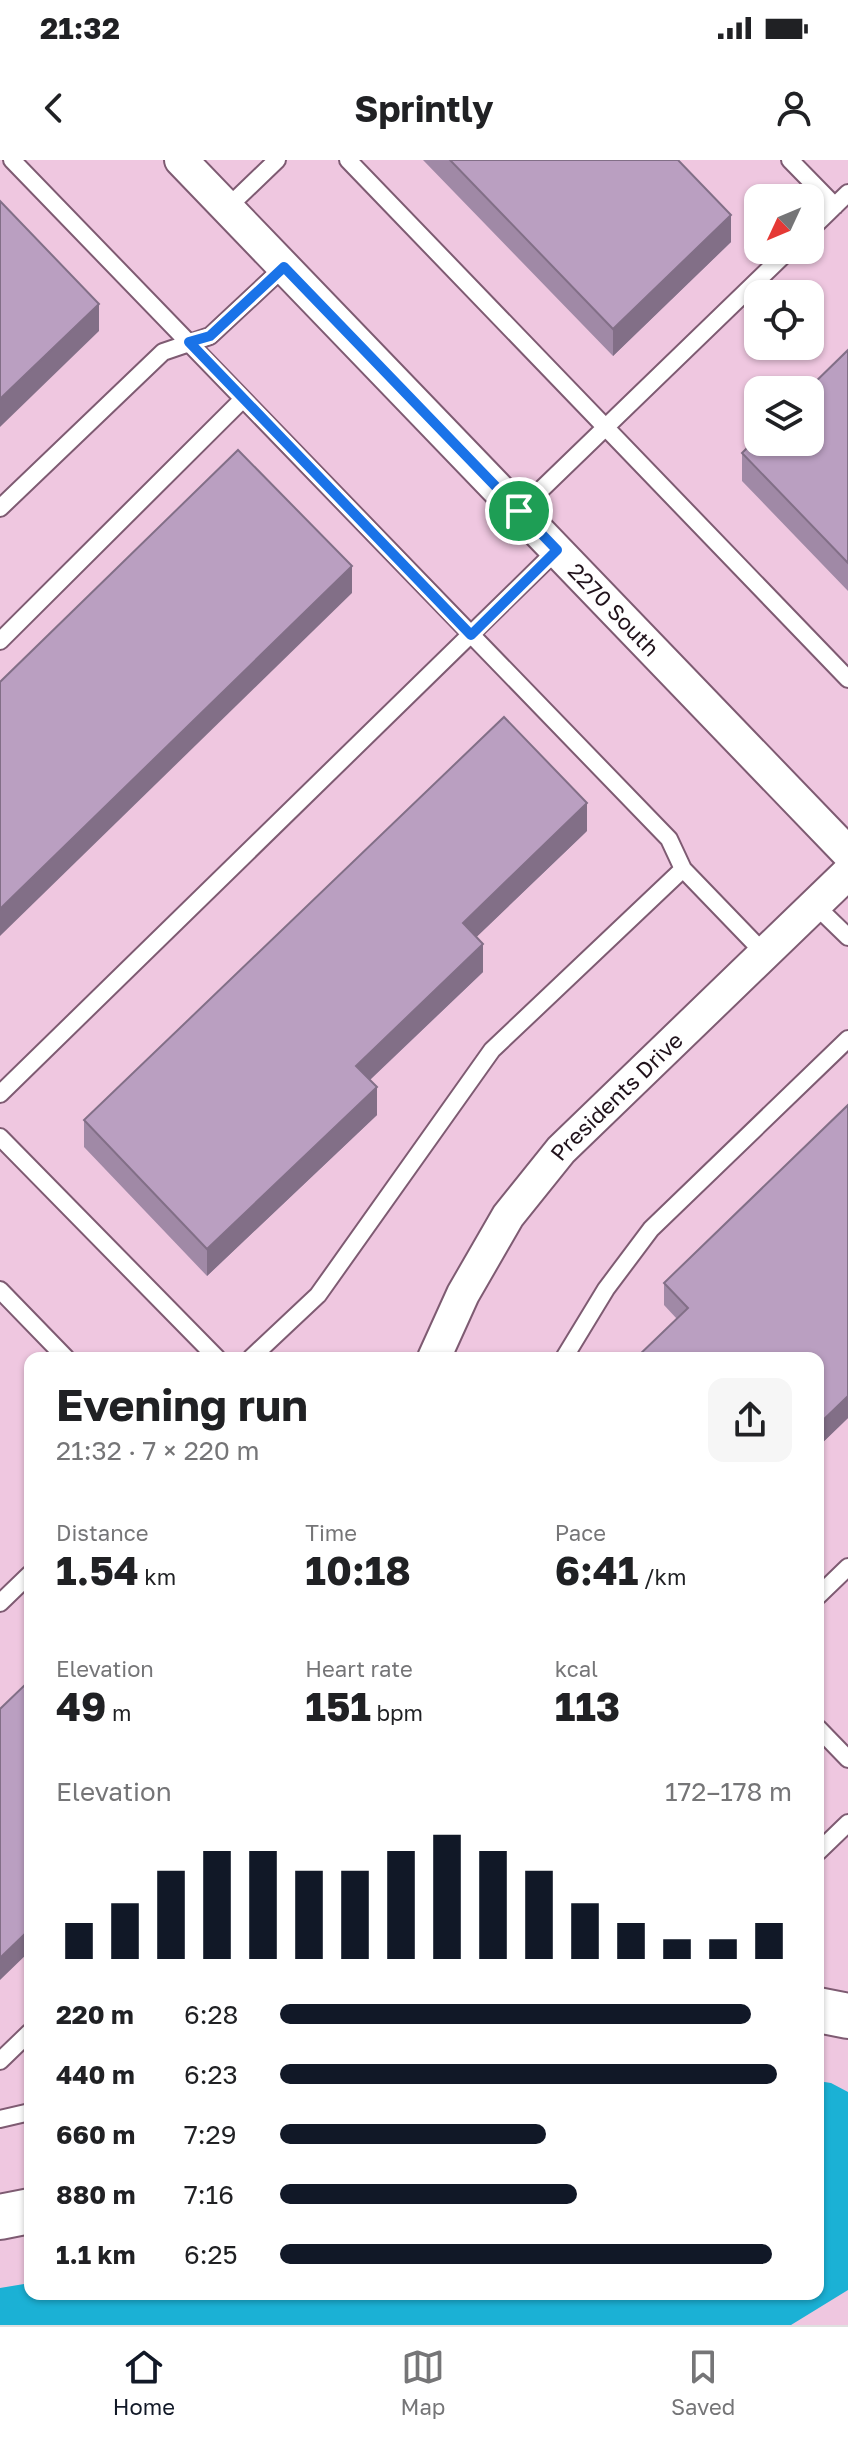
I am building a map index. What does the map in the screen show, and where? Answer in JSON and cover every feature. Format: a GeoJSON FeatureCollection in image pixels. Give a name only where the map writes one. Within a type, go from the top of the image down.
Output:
{"type":"FeatureCollection","features":[{"type":"Feature","properties":{"kind":"street","name":"2270 South"},"geometry":{"type":"LineString","coordinates":[[181,160],[848,853]]}},
{"type":"Feature","properties":{"kind":"street","name":"Presidents Drive"},"geometry":{"type":"LineString","coordinates":[[437,1352],[463,1294],[508,1216],[561,1150],[848,873]]}},
{"type":"Feature","properties":{"kind":"street"},"geometry":{"type":"LineString","coordinates":[[824,2011],[848,2016]]}},
{"type":"Feature","properties":{"kind":"street"},"geometry":{"type":"LineString","coordinates":[[0,2217],[24,2212]]}},
{"type":"Feature","properties":{"kind":"lane"},"geometry":{"type":"LineString","coordinates":[[12,160],[669,839],[683,869],[764,953]]}},
{"type":"Feature","properties":{"kind":"lane"},"geometry":{"type":"LineString","coordinates":[[227,208],[277,160]]}},
{"type":"Feature","properties":{"kind":"lane"},"geometry":{"type":"LineString","coordinates":[[348,160],[848,679]]}},
{"type":"Feature","properties":{"kind":"lane"},"geometry":{"type":"LineString","coordinates":[[790,160],[835,206]]}},
{"type":"Feature","properties":{"kind":"lane"},"geometry":{"type":"LineString","coordinates":[[824,217],[848,193]]}},
{"type":"Feature","properties":{"kind":"lane"},"geometry":{"type":"LineString","coordinates":[[519,511],[775,264]]}},
{"type":"Feature","properties":{"kind":"lane"},"geometry":{"type":"LineString","coordinates":[[0,508],[163,352],[210,336],[284,267]]}},
{"type":"Feature","properties":{"kind":"lane"},"geometry":{"type":"LineString","coordinates":[[0,641],[243,399]]}},
{"type":"Feature","properties":{"kind":"lane"},"geometry":{"type":"LineString","coordinates":[[0,1094],[557,550]]}},
{"type":"Feature","properties":{"kind":"lane"},"geometry":{"type":"LineString","coordinates":[[257,1352],[318,1295],[492,1050],[683,869]]}},
{"type":"Feature","properties":{"kind":"lane"},"geometry":{"type":"LineString","coordinates":[[815,905],[848,937]]}},
{"type":"Feature","properties":{"kind":"lane"},"geometry":{"type":"LineString","coordinates":[[568,1352],[606,1289],[651,1229],[848,1039]]}},
{"type":"Feature","properties":{"kind":"lane"},"geometry":{"type":"LineString","coordinates":[[0,1137],[211,1352]]}},
{"type":"Feature","properties":{"kind":"lane"},"geometry":{"type":"LineString","coordinates":[[0,1290],[60,1352]]}},
{"type":"Feature","properties":{"kind":"lane"},"geometry":{"type":"LineString","coordinates":[[824,1590],[848,1567]]}},
{"type":"Feature","properties":{"kind":"lane"},"geometry":{"type":"LineString","coordinates":[[0,1603],[24,1580]]}},
{"type":"Feature","properties":{"kind":"lane"},"geometry":{"type":"LineString","coordinates":[[824,1734],[848,1759]]}},
{"type":"Feature","properties":{"kind":"lane"},"geometry":{"type":"LineString","coordinates":[[824,1846],[848,1823]]}},
{"type":"Feature","properties":{"kind":"lane"},"geometry":{"type":"LineString","coordinates":[[0,2061],[24,2038]]}},
{"type":"Feature","properties":{"kind":"lane"},"geometry":{"type":"LineString","coordinates":[[0,2119],[24,2113]]}},
{"type":"Feature","properties":{"kind":"water"},"geometry":{"type":"Polygon","coordinates":[[[824,2082],[848,2092],[848,2290],[791,2325],[0,2325],[0,2288],[24,2284],[24,2300],[824,2300],[824,2082]]]}},
{"type":"Feature","properties":{"kind":"building"},"geometry":{"type":"Polygon","coordinates":[[[450,160],[678,160],[731,215],[613,329],[450,160]]]}},
{"type":"Feature","properties":{"kind":"building"},"geometry":{"type":"Polygon","coordinates":[[[0,201],[99,304],[0,399],[0,201]]]}},
{"type":"Feature","properties":{"kind":"building"},"geometry":{"type":"Polygon","coordinates":[[[848,350],[848,563],[745,456],[824,456],[824,376],[821,376],[848,350]]]}},
{"type":"Feature","properties":{"kind":"building"},"geometry":{"type":"Polygon","coordinates":[[[238,450],[352,566],[0,909],[0,682],[238,450]]]}},
{"type":"Feature","properties":{"kind":"building"},"geometry":{"type":"Polygon","coordinates":[[[504,717],[587,803],[463,923],[483,944],[356,1066],[377,1087],[207,1249],[84,1120],[504,717]]]}},
{"type":"Feature","properties":{"kind":"building"},"geometry":{"type":"Polygon","coordinates":[[[848,1105],[848,1396],[824,1419],[824,1352],[642,1352],[688,1308],[664,1283],[848,1105]]]}},
{"type":"Feature","properties":{"kind":"building"},"geometry":{"type":"Polygon","coordinates":[[[24,1686],[24,1935],[0,1958],[0,1709],[24,1686]]]}},
{"type":"Feature","properties":{"kind":"route"},"geometry":{"type":"LineString","coordinates":[[284,267],[519,511],[557,550],[471,635],[189,342],[210,336],[284,267]]}}]}
